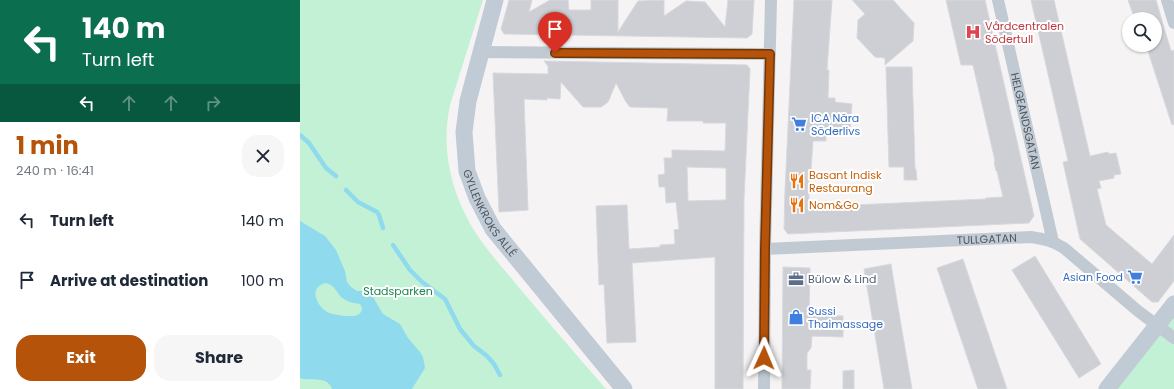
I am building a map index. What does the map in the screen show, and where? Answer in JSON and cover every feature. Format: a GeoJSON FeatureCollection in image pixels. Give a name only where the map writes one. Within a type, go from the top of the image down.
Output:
{"type":"FeatureCollection","features":[{"type":"Feature","properties":{"kind":"street","name":"GYLLENKROKS ALLÉ"},"geometry":{"type":"LineString","coordinates":[[495,0],[468,100],[464,132],[467,171],[477,198],[493,229],[624,389]]}},
{"type":"Feature","properties":{"kind":"street"},"geometry":{"type":"LineString","coordinates":[[764,389],[765,249],[771,0]]}},
{"type":"Feature","properties":{"kind":"street","name":"HELGEANDSGATAN"},"geometry":{"type":"LineString","coordinates":[[998,0],[1053,242]]}},
{"type":"Feature","properties":{"kind":"street"},"geometry":{"type":"LineString","coordinates":[[1166,0],[1174,23]]}},
{"type":"Feature","properties":{"kind":"street"},"geometry":{"type":"LineString","coordinates":[[481,52],[770,54]]}},
{"type":"Feature","properties":{"kind":"street","name":"TULLGATAN"},"geometry":{"type":"LineString","coordinates":[[765,249],[1031,237],[1053,242],[1064,248],[1138,311],[1174,338]]}},
{"type":"Feature","properties":{"kind":"street"},"geometry":{"type":"LineString","coordinates":[[1107,389],[1174,304]]}},
{"type":"Feature","properties":{"kind":"green space","name":"Stadsparken"},"geometry":{"type":"Polygon","coordinates":[[[300,0],[483,0],[450,105],[447,121],[447,152],[453,183],[464,213],[483,244],[606,389],[300,389],[300,0]]]}},
{"type":"Feature","properties":{"kind":"green space"},"geometry":{"type":"Polygon","coordinates":[[[1174,304],[1174,389],[1107,389],[1174,304]]]}},
{"type":"Feature","properties":{"kind":"water"},"geometry":{"type":"Polygon","coordinates":[[[300,221],[325,236],[336,250],[345,271],[347,282],[351,287],[357,291],[368,293],[373,297],[383,314],[400,324],[408,338],[423,357],[425,368],[412,389],[332,389],[327,382],[323,380],[300,378],[300,221]],[[326,283],[321,285],[317,288],[316,292],[319,305],[323,309],[332,314],[346,316],[356,315],[361,312],[362,308],[360,304],[343,299],[329,284],[326,283]]]}},
{"type":"Feature","properties":{"kind":"building"},"geometry":{"type":"Polygon","coordinates":[[[509,0],[532,0],[529,12],[550,0],[568,0],[569,10],[591,10],[591,0],[618,0],[618,32],[638,1],[664,0],[664,16],[686,1],[705,2],[725,27],[728,0],[754,0],[752,34],[747,38],[504,34],[501,29],[509,0]]]}},
{"type":"Feature","properties":{"kind":"building"},"geometry":{"type":"Polygon","coordinates":[[[794,0],[832,0],[827,70],[829,70],[828,98],[835,98],[835,102],[852,104],[850,131],[826,130],[826,141],[813,141],[811,170],[809,171],[809,204],[818,209],[845,208],[849,202],[855,205],[1003,197],[973,65],[961,65],[946,0],[985,0],[1034,216],[1029,223],[788,234],[784,229],[785,190],[794,0]]]}},
{"type":"Feature","properties":{"kind":"building"},"geometry":{"type":"Polygon","coordinates":[[[852,0],[893,0],[914,23],[913,41],[885,65],[885,58],[875,57],[857,38],[858,20],[865,14],[852,0]]]}},
{"type":"Feature","properties":{"kind":"building"},"geometry":{"type":"Polygon","coordinates":[[[1031,0],[1054,0],[1090,156],[1108,152],[1109,154],[1116,153],[1121,174],[1114,175],[1114,178],[1099,181],[1101,188],[1097,189],[1106,225],[1152,264],[1174,235],[1174,281],[1158,302],[1152,302],[1080,239],[1063,162],[1068,161],[1031,0]]]}},
{"type":"Feature","properties":{"kind":"building"},"geometry":{"type":"Polygon","coordinates":[[[1128,0],[1156,0],[1160,12],[1132,12],[1128,0]]]}},
{"type":"Feature","properties":{"kind":"building"},"geometry":{"type":"Polygon","coordinates":[[[1162,20],[1171,51],[1174,50],[1174,124],[1172,125],[1148,52],[1162,52],[1162,20]]]}},
{"type":"Feature","properties":{"kind":"building"},"geometry":{"type":"Polygon","coordinates":[[[544,61],[747,65],[750,69],[744,199],[743,389],[715,389],[715,257],[632,263],[636,342],[607,343],[604,284],[599,285],[596,206],[627,205],[629,249],[660,247],[660,245],[675,244],[674,230],[679,229],[676,202],[666,203],[665,187],[659,187],[658,175],[665,174],[664,158],[672,158],[672,150],[725,151],[726,123],[703,123],[703,121],[667,121],[668,108],[630,107],[616,83],[608,102],[601,107],[583,107],[561,82],[560,99],[524,99],[528,210],[499,212],[493,73],[548,74],[548,66],[544,61]],[[687,167],[688,201],[726,200],[726,168],[687,167]]]}},
{"type":"Feature","properties":{"kind":"building"},"geometry":{"type":"Polygon","coordinates":[[[886,67],[912,67],[915,168],[917,180],[904,180],[904,167],[889,167],[886,67]]]}},
{"type":"Feature","properties":{"kind":"building"},"geometry":{"type":"Polygon","coordinates":[[[1035,256],[1101,364],[1079,378],[1012,270],[1035,256]]]}},
{"type":"Feature","properties":{"kind":"building"},"geometry":{"type":"Polygon","coordinates":[[[963,259],[1007,389],[978,389],[937,268],[963,259]]]}},
{"type":"Feature","properties":{"kind":"building"},"geometry":{"type":"Polygon","coordinates":[[[891,264],[912,389],[884,389],[864,269],[891,264]]]}},
{"type":"Feature","properties":{"kind":"building"},"geometry":{"type":"Polygon","coordinates":[[[783,267],[810,268],[809,315],[843,316],[843,337],[812,336],[811,348],[807,353],[807,370],[811,370],[810,389],[782,389],[783,267]]]}},
{"type":"Feature","properties":{"kind":"building"},"geometry":{"type":"Polygon","coordinates":[[[854,370],[854,389],[843,389],[843,371],[854,370]]]}},
{"type":"Feature","properties":{"kind":"waterway"},"geometry":{"type":"LineString","coordinates":[[300,135],[309,143],[326,168],[336,176]]}},
{"type":"Feature","properties":{"kind":"waterway"},"geometry":{"type":"LineString","coordinates":[[346,190],[358,202],[377,212],[383,228]]}},
{"type":"Feature","properties":{"kind":"waterway"},"geometry":{"type":"LineString","coordinates":[[393,245],[410,270],[422,282],[445,299],[460,329],[474,346],[487,356],[494,364],[500,375]]}},
{"type":"Feature","properties":{"kind":"place","name":"Vårdcentralen Södertull"},"geometry":{"type":"Point","coordinates":[973,32]}},
{"type":"Feature","properties":{"kind":"place","name":"ICA Nära Söderlivs"},"geometry":{"type":"Point","coordinates":[799,124]}},
{"type":"Feature","properties":{"kind":"place","name":"Basant Indisk Restaurang"},"geometry":{"type":"Point","coordinates":[797,181]}},
{"type":"Feature","properties":{"kind":"place","name":"Nom&Go"},"geometry":{"type":"Point","coordinates":[797,205]}},
{"type":"Feature","properties":{"kind":"place","name":"Asian Food"},"geometry":{"type":"Point","coordinates":[1135,277]}},
{"type":"Feature","properties":{"kind":"place","name":"Bülow & Lind"},"geometry":{"type":"Point","coordinates":[796,279]}},
{"type":"Feature","properties":{"kind":"place","name":"Sussi Thaimassage"},"geometry":{"type":"Point","coordinates":[796,317]}},
{"type":"Feature","properties":{"kind":"route"},"geometry":{"type":"LineString","coordinates":[[555,53],[770,54],[764,358]]}}]}
